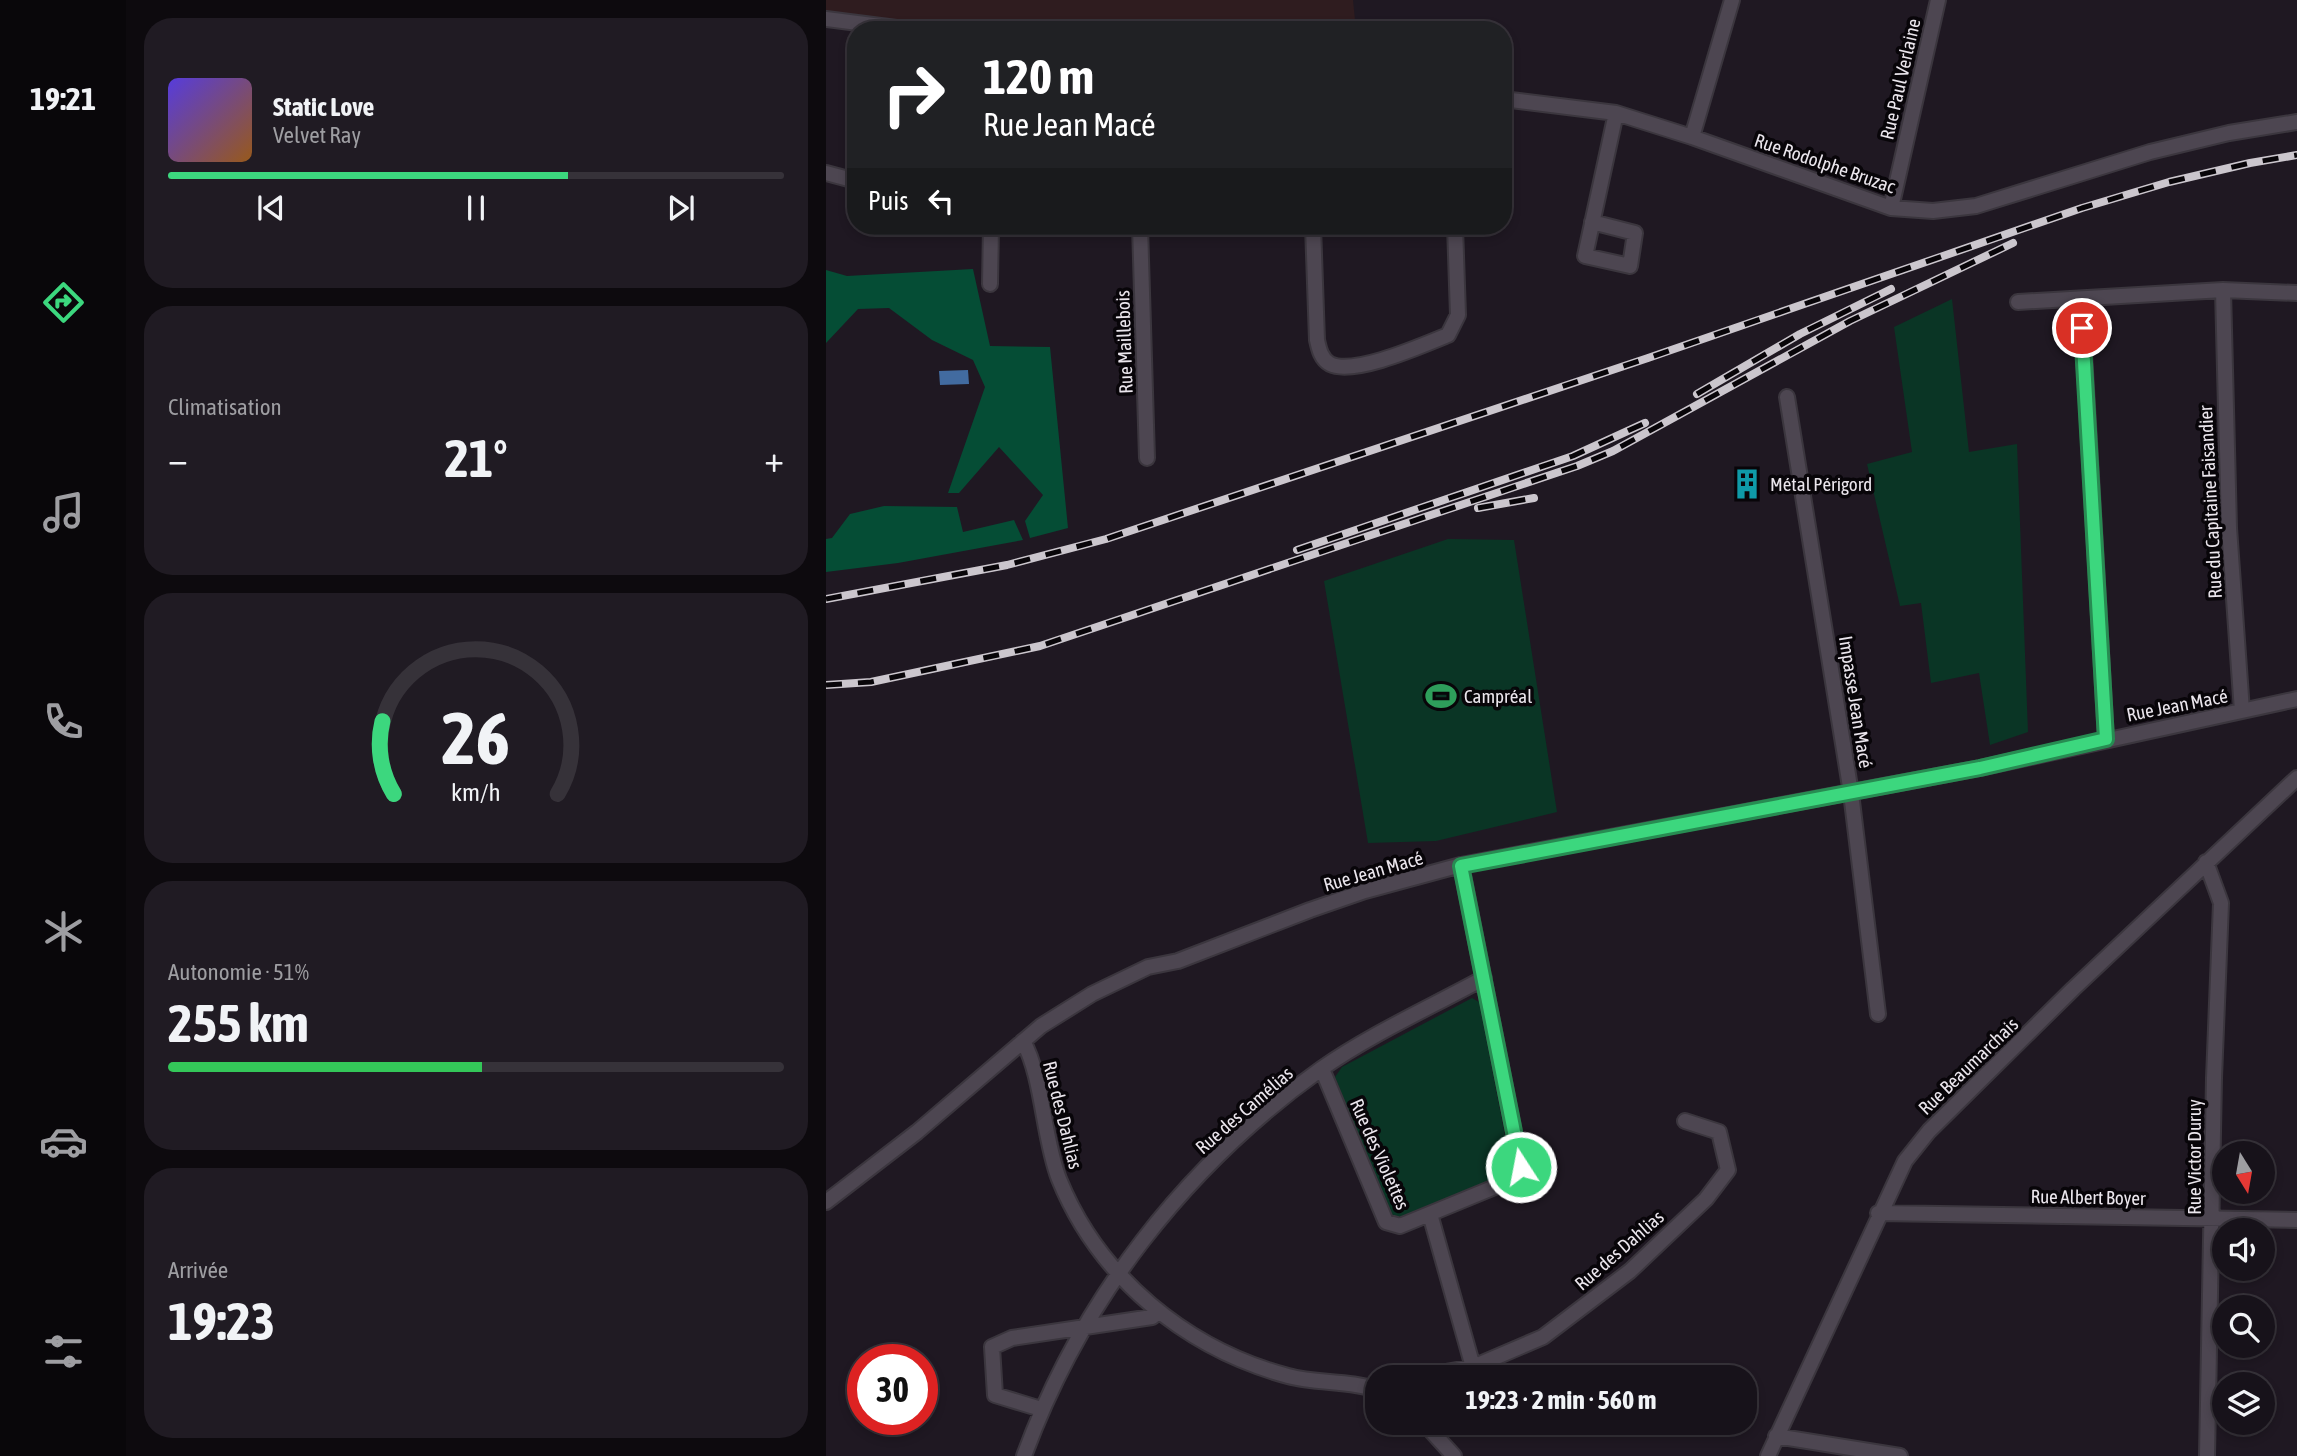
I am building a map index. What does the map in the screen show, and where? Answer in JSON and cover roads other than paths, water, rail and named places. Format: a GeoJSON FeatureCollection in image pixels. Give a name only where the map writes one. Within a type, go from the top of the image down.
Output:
{"type":"FeatureCollection","features":[{"type":"Feature","properties":{"kind":"street"},"geometry":{"type":"LineString","coordinates":[[1692,136],[1732,0]]}},
{"type":"Feature","properties":{"kind":"street","name":"Rue Paul Verlaine"},"geometry":{"type":"LineString","coordinates":[[1891,208],[1938,0]]}},
{"type":"Feature","properties":{"kind":"street"},"geometry":{"type":"LineString","coordinates":[[826,19],[847,22]]}},
{"type":"Feature","properties":{"kind":"street","name":"Rue Rodolphe Bruzac"},"geometry":{"type":"LineString","coordinates":[[1512,100],[1616,113],[1692,136],[1891,208],[1933,211],[1976,206],[2150,152],[2229,132],[2297,122]]}},
{"type":"Feature","properties":{"kind":"street"},"geometry":{"type":"LineString","coordinates":[[1592,222],[1616,113]]}},
{"type":"Feature","properties":{"kind":"street"},"geometry":{"type":"LineString","coordinates":[[826,173],[847,179]]}},
{"type":"Feature","properties":{"kind":"street"},"geometry":{"type":"LineString","coordinates":[[990,284],[991,235]]}},
{"type":"Feature","properties":{"kind":"street","name":"Rue Maillebois"},"geometry":{"type":"LineString","coordinates":[[1140,235],[1146,458]]}},
{"type":"Feature","properties":{"kind":"street"},"geometry":{"type":"LineString","coordinates":[[1313,235],[1317,340],[1321,354],[1329,363],[1344,367],[1368,363],[1448,335],[1458,316],[1455,235]]}},
{"type":"Feature","properties":{"kind":"street"},"geometry":{"type":"LineString","coordinates":[[2018,302],[2081,301],[2223,290],[2297,293]]}},
{"type":"Feature","properties":{"kind":"street","name":"Rue du Capitaine Faisandier"},"geometry":{"type":"LineString","coordinates":[[2223,290],[2229,528],[2242,712]]}},
{"type":"Feature","properties":{"kind":"street"},"geometry":{"type":"LineString","coordinates":[[2081,301],[2106,739]]}},
{"type":"Feature","properties":{"kind":"street","name":"Impasse Jean Macé"},"geometry":{"type":"LineString","coordinates":[[1787,397],[1852,793],[1878,1014]]}},
{"type":"Feature","properties":{"kind":"street","name":"Rue Jean Macé"},"geometry":{"type":"LineString","coordinates":[[826,1202],[917,1132],[1041,1026],[1092,994],[1148,967],[1178,961],[1366,891],[1461,866],[1980,768],[2297,699]]}},
{"type":"Feature","properties":{"kind":"street","name":"Rue Beaumarchais"},"geometry":{"type":"LineString","coordinates":[[1768,1456],[1878,1213],[1905,1161],[1929,1131],[2206,862],[2297,778]]}},
{"type":"Feature","properties":{"kind":"street","name":"Rue Victor Duruy"},"geometry":{"type":"LineString","coordinates":[[2206,862],[2221,903],[2214,1078],[2213,1218]]}},
{"type":"Feature","properties":{"kind":"street","name":"Rue des Violettes"},"geometry":{"type":"LineString","coordinates":[[1322,1069],[1385,1222],[1400,1226],[1430,1214],[1507,1182],[1521,1167],[1461,866]]}},
{"type":"Feature","properties":{"kind":"street","name":"Rue des Camélias"},"geometry":{"type":"LineString","coordinates":[[1024,1456],[1041,1409],[1082,1329],[1149,1230],[1189,1185],[1264,1115],[1322,1069],[1386,1030],[1483,978]]}},
{"type":"Feature","properties":{"kind":"street","name":"Rue des Dahlias"},"geometry":{"type":"LineString","coordinates":[[1023,1041],[1037,1087],[1045,1138],[1059,1178],[1091,1238],[1117,1274],[1158,1311],[1201,1340],[1242,1361],[1289,1377],[1365,1387]]}},
{"type":"Feature","properties":{"kind":"street","name":"Rue des Dahlias"},"geometry":{"type":"LineString","coordinates":[[1478,1365],[1543,1337],[1630,1271],[1706,1199],[1728,1170],[1718,1132],[1685,1121]]}},
{"type":"Feature","properties":{"kind":"street","name":"Rue Albert Boyer"},"geometry":{"type":"LineString","coordinates":[[1878,1213],[2213,1218]]}},
{"type":"Feature","properties":{"kind":"street"},"geometry":{"type":"LineString","coordinates":[[1430,1214],[1472,1365]]}},
{"type":"Feature","properties":{"kind":"street","name":"Rue Albert Boyer"},"geometry":{"type":"LineString","coordinates":[[2275,1219],[2297,1220]]}},
{"type":"Feature","properties":{"kind":"street","name":"Rue Victor Duruy"},"geometry":{"type":"LineString","coordinates":[[2207,1456],[2212,1258]]}},
{"type":"Feature","properties":{"kind":"street"},"geometry":{"type":"LineString","coordinates":[[1041,1409],[995,1395],[992,1347],[1012,1338],[1152,1317],[1158,1311]]}},
{"type":"Feature","properties":{"kind":"street"},"geometry":{"type":"LineString","coordinates":[[1436,1435],[1454,1456]]}},
{"type":"Feature","properties":{"kind":"street"},"geometry":{"type":"LineString","coordinates":[[1776,1436],[1900,1456]]}},
{"type":"Feature","properties":{"kind":"water"},"geometry":{"type":"Polygon","coordinates":[[[968,370],[969,384],[940,385],[939,371],[968,370]]]}},
{"type":"Feature","properties":{"kind":"railway"},"geometry":{"type":"LineString","coordinates":[[826,599],[1007,565],[1106,539],[1648,358],[2082,208],[2169,182],[2297,155]]}},
{"type":"Feature","properties":{"kind":"railway"},"geometry":{"type":"LineString","coordinates":[[826,685],[871,682],[1040,646],[1577,466],[1613,451],[1850,321],[2013,243]]}},
{"type":"Feature","properties":{"kind":"railway"},"geometry":{"type":"LineString","coordinates":[[1697,394],[1800,334],[1891,289]]}},
{"type":"Feature","properties":{"kind":"railway"},"geometry":{"type":"LineString","coordinates":[[1297,550],[1573,456],[1645,423]]}},
{"type":"Feature","properties":{"kind":"railway"},"geometry":{"type":"LineString","coordinates":[[1478,508],[1534,498]]}},
{"type":"Feature","properties":{"kind":"place","name":"Métal Périgord"},"geometry":{"type":"Point","coordinates":[1747,484]}},
{"type":"Feature","properties":{"kind":"place","name":"Campréal"},"geometry":{"type":"Point","coordinates":[1441,696]}}]}
